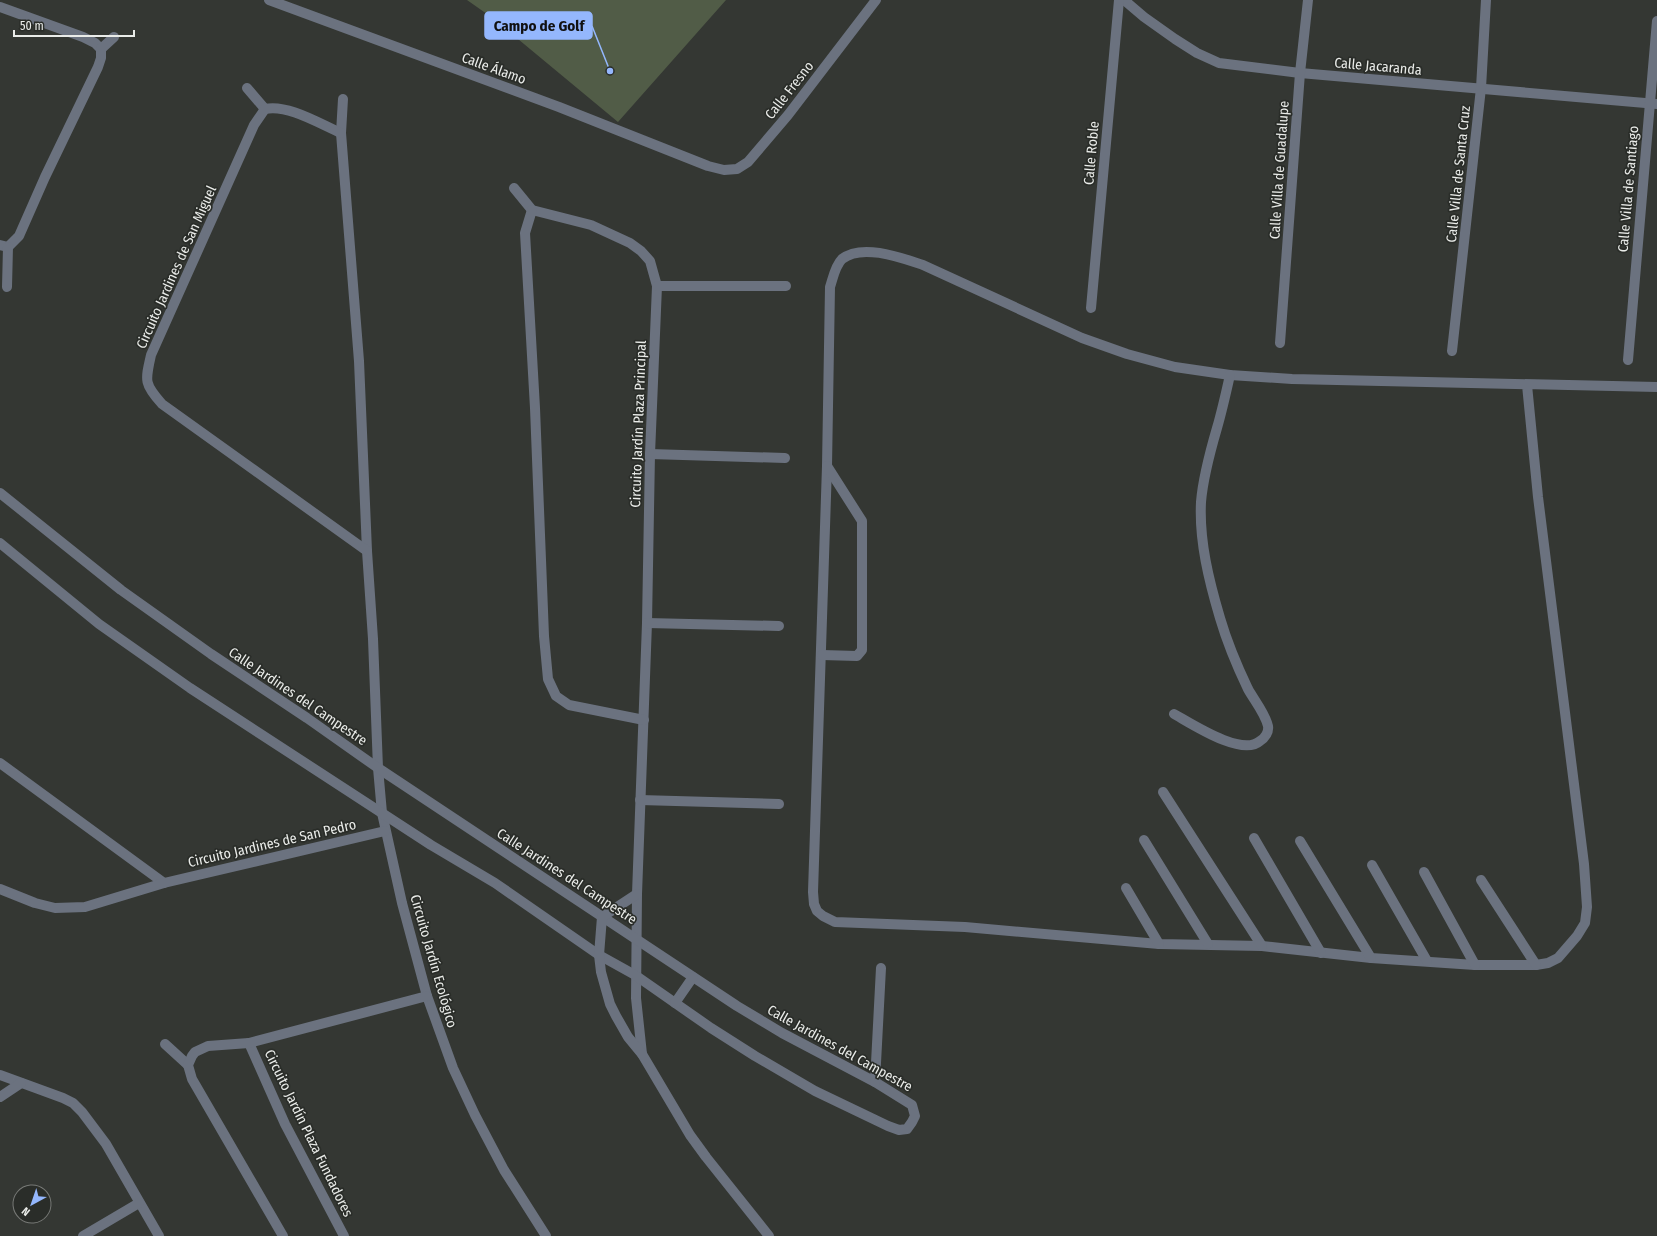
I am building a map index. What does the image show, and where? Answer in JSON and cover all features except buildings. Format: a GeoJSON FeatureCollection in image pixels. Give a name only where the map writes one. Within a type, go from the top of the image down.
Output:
{"type":"FeatureCollection","features":[{"type":"Feature","properties":{"kind":"street","name":"Calle Álamo"},"geometry":{"type":"LineString","coordinates":[[269,0],[559,107],[708,166]]}},
{"type":"Feature","properties":{"kind":"street","name":"Calle Fresno"},"geometry":{"type":"LineString","coordinates":[[708,166],[724,170],[737,169],[748,162],[788,115],[876,0]]}},
{"type":"Feature","properties":{"kind":"street","name":"Calle Roble"},"geometry":{"type":"LineString","coordinates":[[1091,308],[1119,0]]}},
{"type":"Feature","properties":{"kind":"street","name":"Calle Jacaranda"},"geometry":{"type":"LineString","coordinates":[[1124,0],[1144,17],[1175,39],[1197,53],[1219,63],[1300,73],[1654,104]]}},
{"type":"Feature","properties":{"kind":"street","name":"Calle Villa de Guadalupe"},"geometry":{"type":"LineString","coordinates":[[1280,343],[1300,73],[1308,0]]}},
{"type":"Feature","properties":{"kind":"street","name":"Calle Villa de Santa Cruz"},"geometry":{"type":"LineString","coordinates":[[1452,351],[1481,88],[1486,0]]}},
{"type":"Feature","properties":{"kind":"street"},"geometry":{"type":"LineString","coordinates":[[0,7],[88,39],[102,49]]}},
{"type":"Feature","properties":{"kind":"street","name":"Calle Villa de Santiago"},"geometry":{"type":"LineString","coordinates":[[1628,360],[1654,104],[1657,22]]}},
{"type":"Feature","properties":{"kind":"street"},"geometry":{"type":"LineString","coordinates":[[7,287],[4,246],[19,236],[45,177],[98,67],[102,49],[114,37]]}},
{"type":"Feature","properties":{"kind":"street"},"geometry":{"type":"LineString","coordinates":[[247,88],[265,109],[271,107],[285,109],[341,133]]}},
{"type":"Feature","properties":{"kind":"street"},"geometry":{"type":"LineString","coordinates":[[343,99],[341,133],[359,361],[378,768],[382,813]]}},
{"type":"Feature","properties":{"kind":"street","name":"Circuito Jardines de San Miguel"},"geometry":{"type":"LineString","coordinates":[[265,109],[254,125],[151,355],[147,384],[152,393],[162,404],[367,551]]}},
{"type":"Feature","properties":{"kind":"street"},"geometry":{"type":"LineString","coordinates":[[514,188],[532,210],[525,233],[536,424],[544,636],[548,678],[556,696],[570,705],[644,720]]}},
{"type":"Feature","properties":{"kind":"street","name":"Circuito Jardín Plaza Principal"},"geometry":{"type":"LineString","coordinates":[[532,210],[591,225],[630,243],[641,251],[650,261],[657,286],[650,454],[647,623],[635,975],[642,1054]]}},
{"type":"Feature","properties":{"kind":"street"},"geometry":{"type":"LineString","coordinates":[[1527,385],[1538,497],[1584,864],[1587,907],[1585,923],[1567,949],[1558,958],[1548,963],[1536,965],[1475,965],[1371,958],[1262,946],[1160,944],[966,927],[856,924],[835,922],[817,911],[814,904],[813,892],[822,655],[830,287],[836,267],[841,260],[850,254],[859,252],[897,256],[923,265],[1054,326],[1127,354],[1175,367],[1230,375],[1292,379],[1657,387]]}},
{"type":"Feature","properties":{"kind":"street"},"geometry":{"type":"LineString","coordinates":[[657,286],[786,286]]}},
{"type":"Feature","properties":{"kind":"street"},"geometry":{"type":"LineString","coordinates":[[1174,714],[1211,734],[1240,745],[1247,746],[1257,744],[1267,733],[1268,728],[1265,718],[1238,668],[1220,618],[1208,570],[1201,515],[1203,485],[1230,375]]}},
{"type":"Feature","properties":{"kind":"street"},"geometry":{"type":"LineString","coordinates":[[650,454],[785,458]]}},
{"type":"Feature","properties":{"kind":"street"},"geometry":{"type":"LineString","coordinates":[[822,655],[858,656],[862,650],[862,521],[827,466]]}},
{"type":"Feature","properties":{"kind":"street","name":"Calle Jardines del Campestre"},"geometry":{"type":"LineString","coordinates":[[0,493],[121,590],[378,768],[602,917],[637,938],[693,978],[782,1034],[875,1082],[912,1105],[915,1116],[912,1122],[907,1129],[899,1130],[888,1126],[815,1091],[755,1056],[635,975],[599,955],[495,883],[430,845],[190,688],[112,633],[0,543]]}},
{"type":"Feature","properties":{"kind":"street"},"geometry":{"type":"LineString","coordinates":[[647,623],[779,626]]}},
{"type":"Feature","properties":{"kind":"street"},"geometry":{"type":"LineString","coordinates":[[0,763],[164,883]]}},
{"type":"Feature","properties":{"kind":"street"},"geometry":{"type":"LineString","coordinates":[[1163,792],[1262,946]]}},
{"type":"Feature","properties":{"kind":"street"},"geometry":{"type":"LineString","coordinates":[[640,800],[779,804]]}},
{"type":"Feature","properties":{"kind":"street","name":"Circuito Jardín Ecológico"},"geometry":{"type":"LineString","coordinates":[[382,813],[402,903],[427,996],[454,1068],[475,1115],[504,1170],[546,1236]]}},
{"type":"Feature","properties":{"kind":"street","name":"Circuito Jardines de San Pedro"},"geometry":{"type":"LineString","coordinates":[[0,889],[35,903],[55,908],[86,907],[164,883],[386,831]]}},
{"type":"Feature","properties":{"kind":"street"},"geometry":{"type":"LineString","coordinates":[[1254,838],[1321,953]]}},
{"type":"Feature","properties":{"kind":"street"},"geometry":{"type":"LineString","coordinates":[[1144,840],[1208,944]]}},
{"type":"Feature","properties":{"kind":"street"},"geometry":{"type":"LineString","coordinates":[[1300,841],[1371,958]]}},
{"type":"Feature","properties":{"kind":"street"},"geometry":{"type":"LineString","coordinates":[[1372,865],[1427,961]]}},
{"type":"Feature","properties":{"kind":"street"},"geometry":{"type":"LineString","coordinates":[[1424,872],[1475,965]]}},
{"type":"Feature","properties":{"kind":"street"},"geometry":{"type":"LineString","coordinates":[[1481,880],[1536,965]]}},
{"type":"Feature","properties":{"kind":"street"},"geometry":{"type":"LineString","coordinates":[[1126,888],[1160,944]]}},
{"type":"Feature","properties":{"kind":"street"},"geometry":{"type":"LineString","coordinates":[[637,894],[602,917],[599,955],[601,972],[610,1004],[628,1037],[642,1054],[676,1112],[706,1157],[769,1236]]}},
{"type":"Feature","properties":{"kind":"street"},"geometry":{"type":"LineString","coordinates":[[875,1082],[881,968]]}},
{"type":"Feature","properties":{"kind":"street"},"geometry":{"type":"LineString","coordinates":[[676,1003],[693,978]]}},
{"type":"Feature","properties":{"kind":"street","name":"Circuito Jardín Plaza Fundadores"},"geometry":{"type":"LineString","coordinates":[[188,1065],[195,1052],[208,1046],[250,1043],[427,996]]}},
{"type":"Feature","properties":{"kind":"street","name":"Circuito Jardín Plaza Fundadores"},"geometry":{"type":"LineString","coordinates":[[250,1043],[285,1124],[344,1236]]}},
{"type":"Feature","properties":{"kind":"street"},"geometry":{"type":"LineString","coordinates":[[165,1044],[188,1065],[192,1079],[203,1100],[283,1236]]}},
{"type":"Feature","properties":{"kind":"street"},"geometry":{"type":"LineString","coordinates":[[0,1075],[63,1098],[82,1112],[106,1144],[159,1236]]}},
{"type":"Feature","properties":{"kind":"street"},"geometry":{"type":"LineString","coordinates":[[0,1097],[21,1083]]}},
{"type":"Feature","properties":{"kind":"street"},"geometry":{"type":"LineString","coordinates":[[83,1236],[139,1203]]}},
{"type":"Feature","properties":{"kind":"green space"},"geometry":{"type":"Polygon","coordinates":[[[467,0],[726,0],[618,122],[494,19],[467,0]]]}},
{"type":"Feature","properties":{"kind":"place","name":"Campo de Golf"},"geometry":{"type":"Point","coordinates":[610,71]}}]}
